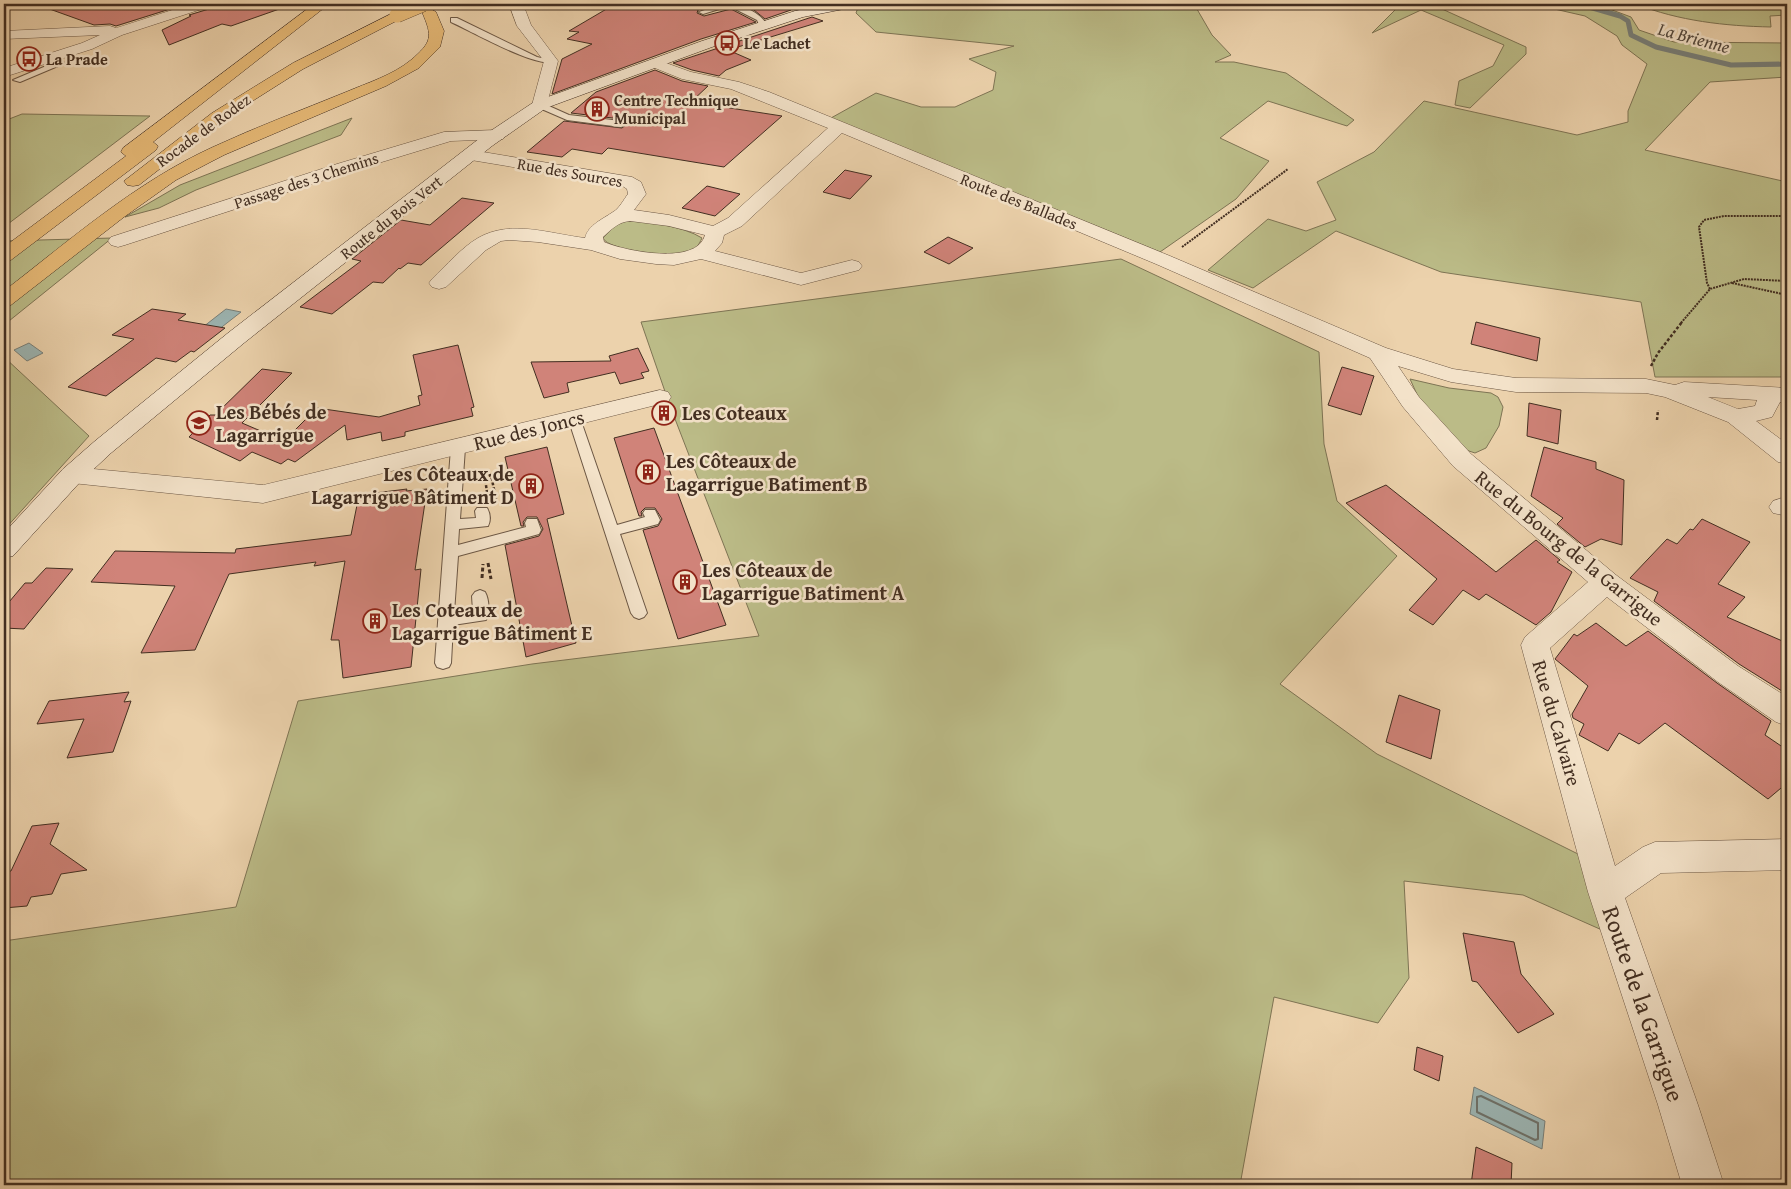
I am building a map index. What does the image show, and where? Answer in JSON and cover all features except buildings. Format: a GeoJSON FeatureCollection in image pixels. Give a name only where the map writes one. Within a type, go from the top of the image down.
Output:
{"type":"FeatureCollection","features":[{"type":"Feature","properties":{"kind":"highway"},"geometry":{"type":"LineString","coordinates":[[4,256],[134,149],[322,4]]}},
{"type":"Feature","properties":{"kind":"highway"},"geometry":{"type":"LineString","coordinates":[[4,302],[117,213],[170,176],[218,151],[381,83],[414,65],[433,47],[438,31],[426,8]]}},
{"type":"Feature","properties":{"kind":"highway","name":"Rocade de Rodez"},"geometry":{"type":"LineString","coordinates":[[4,256],[122,166],[192,116],[280,62],[396,9],[426,8]]}},
{"type":"Feature","properties":{"kind":"highway","name":"Rocade de Rodez"},"geometry":{"type":"LineString","coordinates":[[4,289],[132,182],[218,116],[298,66],[396,9]]}},
{"type":"Feature","properties":{"kind":"street"},"geometry":{"type":"LineString","coordinates":[[4,73],[87,46],[116,32],[152,22],[203,4]]}},
{"type":"Feature","properties":{"kind":"street"},"geometry":{"type":"LineString","coordinates":[[516,4],[524,26],[551,61],[540,105]]}},
{"type":"Feature","properties":{"kind":"street","name":"Route du Bois Vert"},"geometry":{"type":"LineString","coordinates":[[4,549],[72,476],[103,447],[236,338],[470,155],[540,105],[763,26],[800,14],[849,4]]}},
{"type":"Feature","properties":{"kind":"street"},"geometry":{"type":"LineString","coordinates":[[4,35],[74,30],[108,30],[116,32]]}},
{"type":"Feature","properties":{"kind":"street","name":"Route des Ballades"},"geometry":{"type":"LineString","coordinates":[[655,63],[686,76],[734,84],[763,94],[1163,260],[1378,353],[1451,375],[1516,384],[1646,386],[1671,391]]}},
{"type":"Feature","properties":{"kind":"street"},"geometry":{"type":"LineString","coordinates":[[439,283],[486,240],[503,234],[520,234],[580,245],[594,245],[606,251],[664,260],[685,258],[700,253],[711,244],[715,232],[735,222],[839,127]]}},
{"type":"Feature","properties":{"kind":"street","name":"Passage des 3 Chemins"},"geometry":{"type":"LineString","coordinates":[[118,241],[343,168],[450,136],[497,135]]}},
{"type":"Feature","properties":{"kind":"street","name":"Rue des Sources"},"geometry":{"type":"LineString","coordinates":[[470,155],[626,181],[635,186],[637,194],[621,216]]}},
{"type":"Feature","properties":{"kind":"street","name":"Rue des Sources"},"geometry":{"type":"LineString","coordinates":[[594,245],[594,236],[607,222],[621,216],[634,216],[701,227],[715,232]]}},
{"type":"Feature","properties":{"kind":"street"},"geometry":{"type":"LineString","coordinates":[[700,253],[801,278],[852,266]]}},
{"type":"Feature","properties":{"kind":"street","name":"Rue du Bourg de la Garrigue"},"geometry":{"type":"LineString","coordinates":[[1378,353],[1411,402],[1462,460],[1606,582],[1728,674],[1787,713]]}},
{"type":"Feature","properties":{"kind":"street"},"geometry":{"type":"LineString","coordinates":[[1671,391],[1688,388],[1780,394]]}},
{"type":"Feature","properties":{"kind":"street"},"geometry":{"type":"LineString","coordinates":[[1671,391],[1736,417],[1787,456]]}},
{"type":"Feature","properties":{"kind":"street"},"geometry":{"type":"LineString","coordinates":[[1736,417],[1764,412],[1780,394]]}},
{"type":"Feature","properties":{"kind":"street","name":"Rue des Joncs"},"geometry":{"type":"LineString","coordinates":[[72,476],[263,494],[458,448],[660,397]]}},
{"type":"Feature","properties":{"kind":"street","name":"Rue du Calvaire"},"geometry":{"type":"LineString","coordinates":[[1604,892],[1535,645],[1606,582]]}},
{"type":"Feature","properties":{"kind":"street","name":"Route de la Garrigue"},"geometry":{"type":"LineString","coordinates":[[1703,1185],[1678,1105],[1604,892],[1655,858],[1787,854]]}},
{"type":"Feature","properties":{"kind":"lane"},"geometry":{"type":"LineString","coordinates":[[703,12],[729,4],[760,19],[763,26]]}},
{"type":"Feature","properties":{"kind":"lane"},"geometry":{"type":"LineString","coordinates":[[454,20],[535,59],[551,61]]}},
{"type":"Feature","properties":{"kind":"lane"},"geometry":{"type":"LineString","coordinates":[[17,80],[61,63]]}},
{"type":"Feature","properties":{"kind":"lane"},"geometry":{"type":"LineString","coordinates":[[540,105],[567,117],[621,124]]}},
{"type":"Feature","properties":{"kind":"lane"},"geometry":{"type":"LineString","coordinates":[[574,418],[639,613]]}},
{"type":"Feature","properties":{"kind":"lane"},"geometry":{"type":"LineString","coordinates":[[443,663],[458,448]]}},
{"type":"Feature","properties":{"kind":"lane"},"geometry":{"type":"LineString","coordinates":[[454,525],[483,522],[482,511]]}},
{"type":"Feature","properties":{"kind":"lane"},"geometry":{"type":"LineString","coordinates":[[611,532],[653,520]]}},
{"type":"Feature","properties":{"kind":"lane"},"geometry":{"type":"LineString","coordinates":[[452,552],[517,539],[534,530],[532,522]]}},
{"type":"Feature","properties":{"kind":"lane"},"geometry":{"type":"LineString","coordinates":[[446,620],[482,616],[480,596]]}},
{"type":"Feature","properties":{"kind":"path"},"geometry":{"type":"LineString","coordinates":[[1163,260],[1288,169]]}},
{"type":"Feature","properties":{"kind":"path"},"geometry":{"type":"LineString","coordinates":[[1710,289],[1707,283],[1698,227],[1704,220],[1724,216],[1787,216]]}},
{"type":"Feature","properties":{"kind":"path"},"geometry":{"type":"LineString","coordinates":[[1646,386],[1647,374],[1658,353],[1710,289],[1744,279],[1787,281]]}},
{"type":"Feature","properties":{"kind":"path"},"geometry":{"type":"LineString","coordinates":[[1731,283],[1787,295]]}},
{"type":"Feature","properties":{"kind":"path"},"geometry":{"type":"LineString","coordinates":[[1657,420],[1658,413]]}},
{"type":"Feature","properties":{"kind":"path"},"geometry":{"type":"LineString","coordinates":[[482,511],[489,503],[484,477],[491,475],[497,506],[510,503]]}},
{"type":"Feature","properties":{"kind":"green space"},"geometry":{"type":"Polygon","coordinates":[[[1194,4],[1212,35],[1231,55],[1215,62],[1234,62],[1286,73],[1354,120],[1347,126],[1268,101],[1220,138],[1269,161],[1236,199],[1160,252],[831,118],[876,93],[921,107],[955,107],[993,90],[996,72],[969,59],[1014,46],[876,32],[856,13],[859,5],[1194,4]]]}},
{"type":"Feature","properties":{"kind":"green space"},"geometry":{"type":"Polygon","coordinates":[[[1401,4],[1439,4],[1442,9],[1526,47],[1526,54],[1470,108],[1455,105],[1459,81],[1493,66],[1504,45],[1421,10],[1372,33],[1401,4]]]}},
{"type":"Feature","properties":{"kind":"green space"},"geometry":{"type":"Polygon","coordinates":[[[1500,4],[1596,4],[1631,17],[1639,30],[1674,42],[1787,43],[1787,77],[1710,82],[1645,150],[1787,182],[1787,377],[1655,377],[1641,302],[1441,272],[1336,231],[1253,288],[1208,270],[1268,219],[1306,231],[1336,220],[1317,182],[1374,152],[1424,101],[1577,135],[1628,122],[1628,111],[1647,64],[1622,45],[1617,36],[1585,16],[1537,5],[1500,4]]]}},
{"type":"Feature","properties":{"kind":"green space"},"geometry":{"type":"Polygon","coordinates":[[[1636,4],[1787,4],[1787,15],[1770,16],[1771,27],[1737,25],[1702,22],[1669,15],[1636,4]]]}},
{"type":"Feature","properties":{"kind":"green space"},"geometry":{"type":"Polygon","coordinates":[[[22,114],[150,116],[4,227],[4,121],[22,114]]]}},
{"type":"Feature","properties":{"kind":"green space"},"geometry":{"type":"Polygon","coordinates":[[[352,118],[341,135],[196,190],[159,208],[125,217],[180,185],[352,118]]]}},
{"type":"Feature","properties":{"kind":"green space"},"geometry":{"type":"Polygon","coordinates":[[[624,221],[664,225],[685,230],[702,238],[698,246],[691,252],[679,255],[628,250],[607,243],[603,238],[617,223],[624,221]]]}},
{"type":"Feature","properties":{"kind":"green space"},"geometry":{"type":"Polygon","coordinates":[[[112,238],[4,325],[4,241],[112,238]]]}},
{"type":"Feature","properties":{"kind":"green space"},"geometry":{"type":"Polygon","coordinates":[[[1121,259],[1319,352],[1324,444],[1337,501],[1397,556],[1280,684],[1377,754],[1580,855],[1602,930],[1523,895],[1404,881],[1409,978],[1378,1023],[1274,997],[1240,1185],[4,1185],[4,941],[236,907],[298,701],[532,664],[759,636],[670,406],[641,322],[1121,259]]]}},
{"type":"Feature","properties":{"kind":"green space"},"geometry":{"type":"Polygon","coordinates":[[[4,357],[89,436],[4,530],[4,357]]]}},
{"type":"Feature","properties":{"kind":"green space"},"geometry":{"type":"Polygon","coordinates":[[[1410,379],[1449,388],[1491,393],[1498,397],[1503,407],[1499,426],[1486,448],[1475,453],[1457,447],[1420,401],[1410,379]]]}},
{"type":"Feature","properties":{"kind":"water"},"geometry":{"type":"Polygon","coordinates":[[[226,309],[241,312],[218,330],[203,327],[226,309]]]}},
{"type":"Feature","properties":{"kind":"water"},"geometry":{"type":"Polygon","coordinates":[[[29,343],[43,353],[27,361],[14,350],[29,343]]]}},
{"type":"Feature","properties":{"kind":"water"},"geometry":{"type":"Polygon","coordinates":[[[1474,1087],[1545,1121],[1542,1149],[1470,1114],[1474,1087]]]}},
{"type":"Feature","properties":{"kind":"waterway","name":"La Brienne"},"geometry":{"type":"LineString","coordinates":[[1579,4],[1620,16],[1628,21],[1631,35],[1656,47],[1731,65],[1787,64]]}},
{"type":"Feature","properties":{"kind":"place","name":"Le Lachet"},"geometry":{"type":"Point","coordinates":[727,43]}},
{"type":"Feature","properties":{"kind":"place","name":"La Prade"},"geometry":{"type":"Point","coordinates":[29,59]}},
{"type":"Feature","properties":{"kind":"place","name":"Centre Technique Municipal"},"geometry":{"type":"Point","coordinates":[597,109]}},
{"type":"Feature","properties":{"kind":"place","name":"Les Coteaux"},"geometry":{"type":"Point","coordinates":[664,413]}},
{"type":"Feature","properties":{"kind":"place","name":"Les Bébés de Lagarrigue"},"geometry":{"type":"Point","coordinates":[199,423]}},
{"type":"Feature","properties":{"kind":"place","name":"Les Côteaux de Lagarrigue Batiment B"},"geometry":{"type":"Point","coordinates":[648,472]}},
{"type":"Feature","properties":{"kind":"place","name":"Les Côteaux de Lagarrigue Bâtiment D"},"geometry":{"type":"Point","coordinates":[531,486]}},
{"type":"Feature","properties":{"kind":"place","name":"Les Côteaux de Lagarrigue Batiment A"},"geometry":{"type":"Point","coordinates":[685,582]}},
{"type":"Feature","properties":{"kind":"place","name":"Les Coteaux de Lagarrigue Bâtiment E"},"geometry":{"type":"Point","coordinates":[375,621]}}]}
